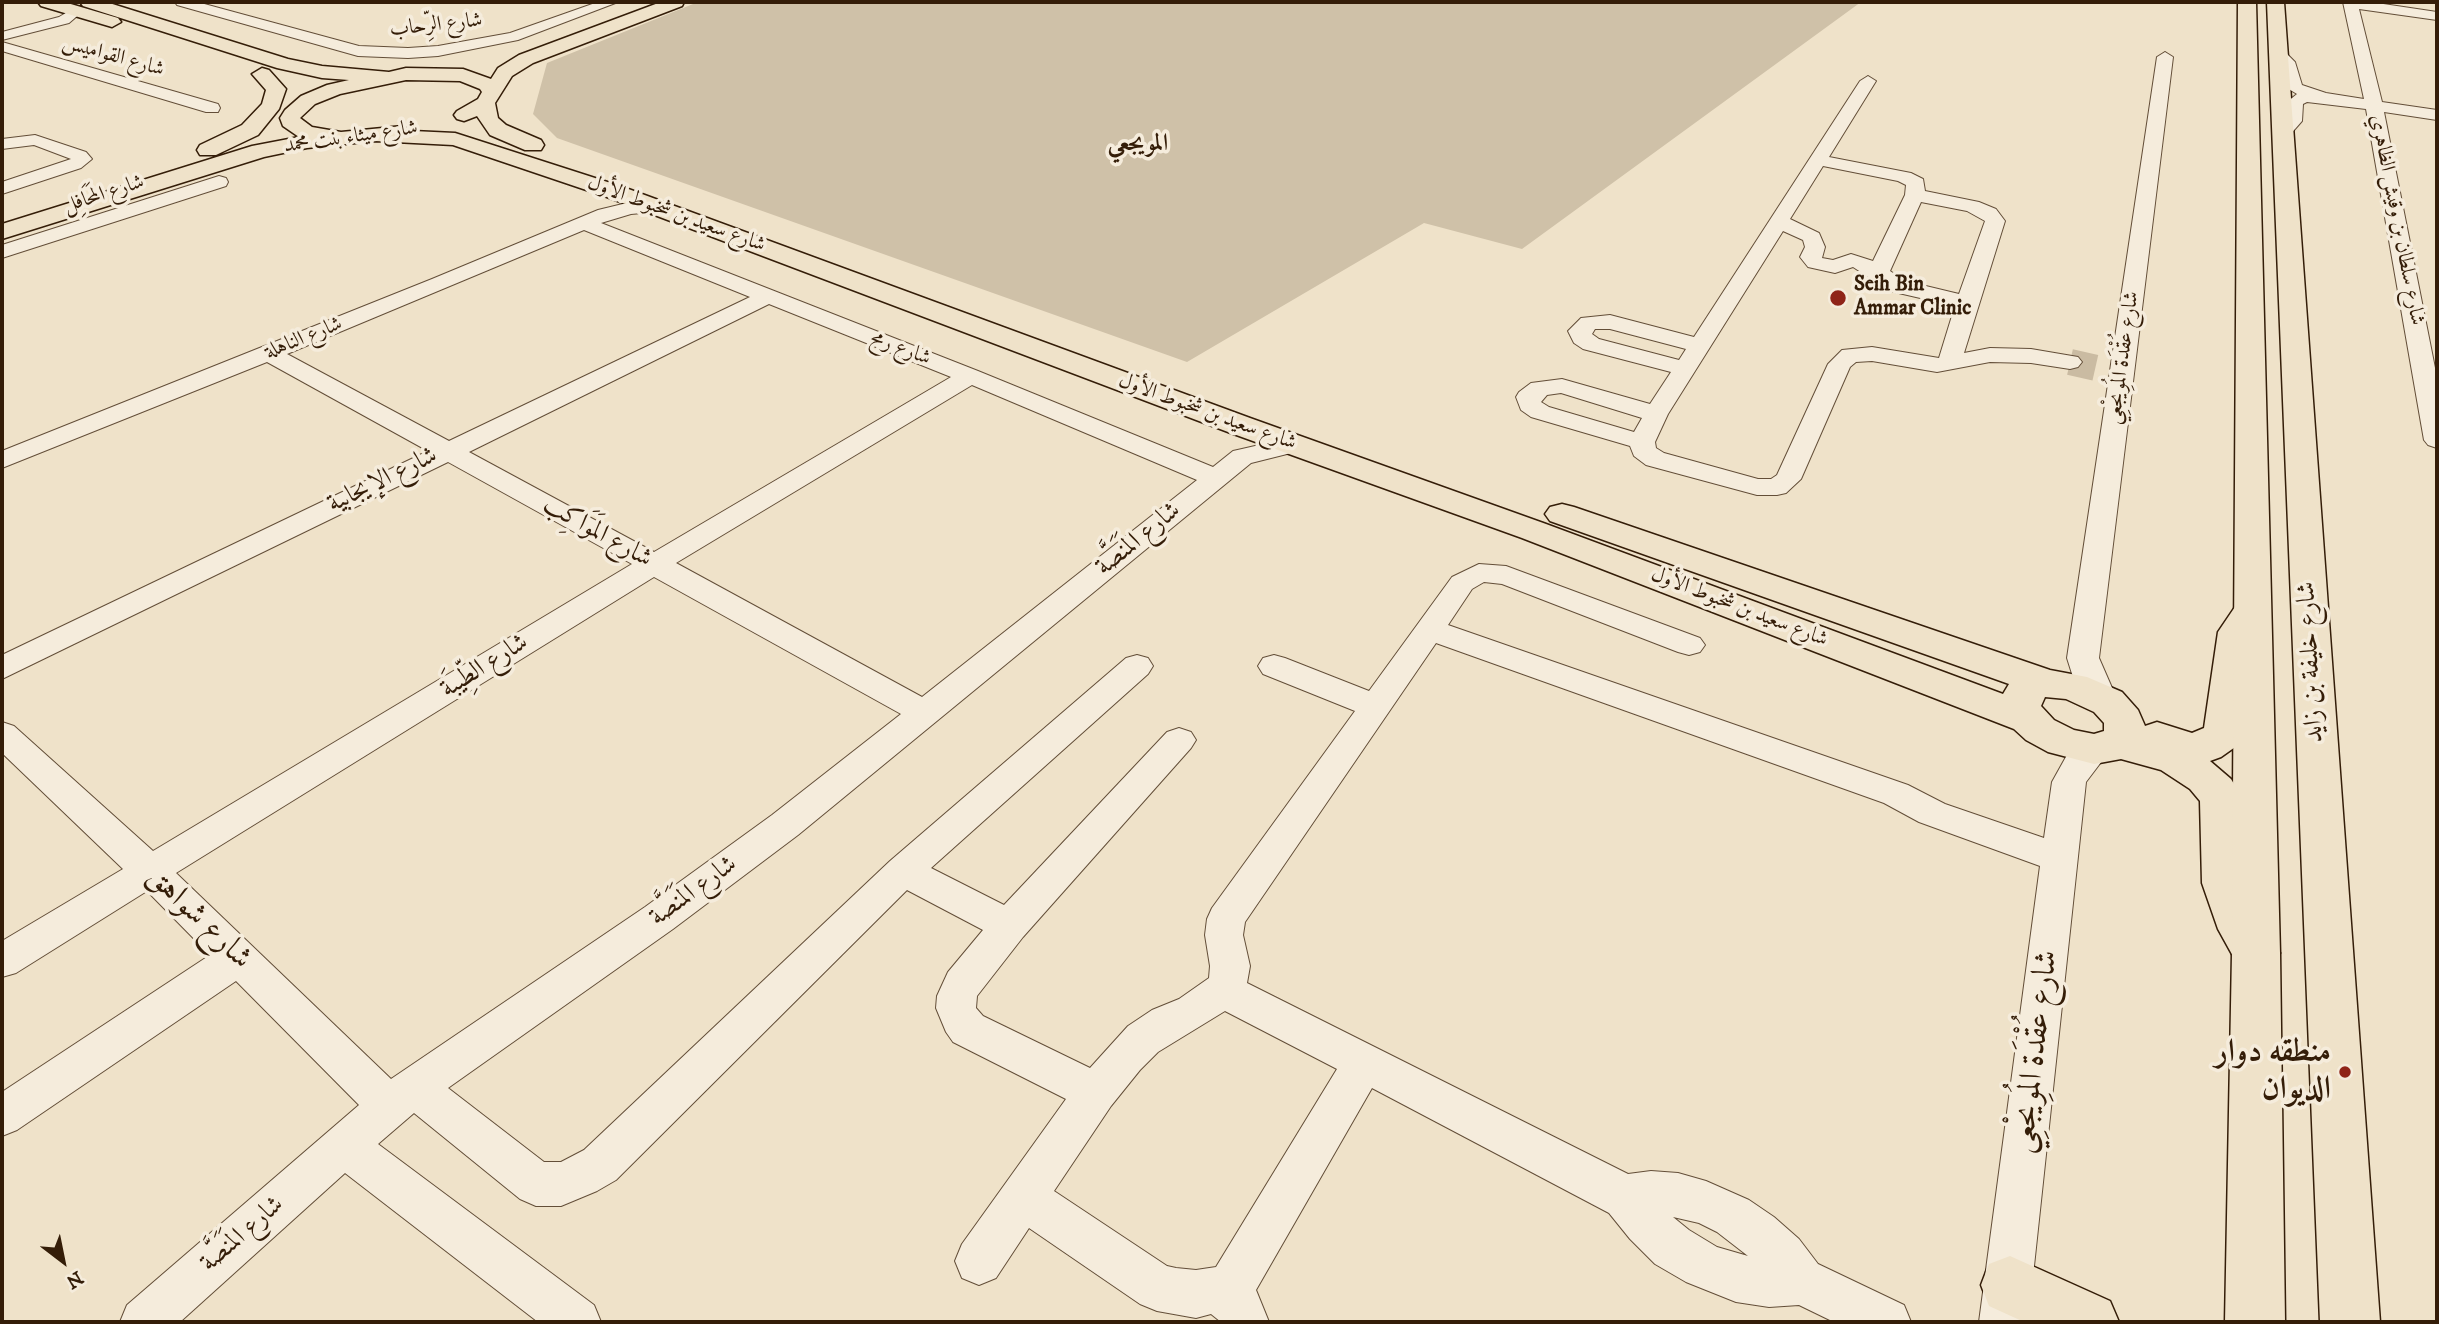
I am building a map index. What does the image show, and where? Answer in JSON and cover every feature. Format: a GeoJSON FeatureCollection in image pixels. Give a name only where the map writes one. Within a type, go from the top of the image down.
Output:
{"type":"FeatureCollection","features":[{"type":"Feature","properties":{"kind":"main road"},"geometry":{"type":"LineString","coordinates":[[47,2],[96,8],[284,64],[322,72],[386,77],[442,73],[471,77],[489,85],[489,98]]}},
{"type":"Feature","properties":{"kind":"main road","name":"شارع ميثاء بنت محمد"},"geometry":{"type":"LineString","coordinates":[[2,232],[260,151],[366,137],[443,123],[473,111],[489,98],[510,68],[564,39],[652,2]]}},
{"type":"Feature","properties":{"kind":"main road","name":"شارع ميثاء بنت محمد"},"geometry":{"type":"LineString","coordinates":[[416,73],[483,62],[676,2]]}},
{"type":"Feature","properties":{"kind":"main road"},"geometry":{"type":"LineString","coordinates":[[2248,2],[2256,953],[2256,1322]]}},
{"type":"Feature","properties":{"kind":"main road","name":"شارع خليفة بن زايد"},"geometry":{"type":"LineString","coordinates":[[2275,2],[2350,1322]]}},
{"type":"Feature","properties":{"kind":"main road"},"geometry":{"type":"LineString","coordinates":[[96,8],[258,71],[284,77],[299,84],[303,94],[296,111],[294,126],[307,133],[366,137]]}},
{"type":"Feature","properties":{"kind":"main road"},"geometry":{"type":"LineString","coordinates":[[284,64],[350,71],[418,67],[469,60],[564,39]]}},
{"type":"Feature","properties":{"kind":"main road"},"geometry":{"type":"LineString","coordinates":[[528,144],[510,126],[505,112],[519,74],[531,62],[564,39]]}},
{"type":"Feature","properties":{"kind":"main road"},"geometry":{"type":"LineString","coordinates":[[91,193],[112,182],[209,150],[250,130],[272,105],[276,96],[275,85],[258,71]]}},
{"type":"Feature","properties":{"kind":"main road","name":"شارع ميثاء بنت محمد"},"geometry":{"type":"LineString","coordinates":[[2,220],[230,149],[334,89],[386,77]]}},
{"type":"Feature","properties":{"kind":"main road","name":"شارع سعيد بن شخبوط الأول"},"geometry":{"type":"LineString","coordinates":[[366,137],[455,139],[500,153],[601,210],[657,207],[1111,377],[1238,441],[1294,445],[1534,531],[2038,727],[2079,747],[2109,727],[2087,690],[2063,675],[1677,555],[1238,441],[528,144],[505,135],[492,125],[486,114],[489,98]]}},
{"type":"Feature","properties":{"kind":"main road"},"geometry":{"type":"LineString","coordinates":[[126,192],[253,157],[328,146],[427,142],[500,153]]}},
{"type":"Feature","properties":{"kind":"main road"},"geometry":{"type":"LineString","coordinates":[[1534,531],[1573,535],[1659,566],[1671,565],[1678,559],[1677,555]]}},
{"type":"Feature","properties":{"kind":"main road"},"geometry":{"type":"LineString","coordinates":[[2109,727],[2184,746],[2206,747],[2219,740],[2226,728],[2237,632],[2252,609]]}},
{"type":"Feature","properties":{"kind":"main road"},"geometry":{"type":"LineString","coordinates":[[2038,727],[2021,706],[2022,695],[2031,687],[2063,675]]}},
{"type":"Feature","properties":{"kind":"main road"},"geometry":{"type":"LineString","coordinates":[[2109,727],[2176,759],[2205,778],[2216,790],[2222,801],[2225,883],[2242,929],[2256,953]]}},
{"type":"Feature","properties":{"kind":"main road"},"geometry":{"type":"LineString","coordinates":[[2007,1304],[2089,1322]]}},
{"type":"Feature","properties":{"kind":"street","name":"شارع الرِّحاب"},"geometry":{"type":"LineString","coordinates":[[182,2],[358,51],[408,53],[438,51],[513,37],[611,2]]}},
{"type":"Feature","properties":{"kind":"street"},"geometry":{"type":"LineString","coordinates":[[2350,2],[2437,16]]}},
{"type":"Feature","properties":{"kind":"street","name":"شارع سلطان بن وقيش الظاهري"},"geometry":{"type":"LineString","coordinates":[[2350,2],[2374,105],[2437,440]]}},
{"type":"Feature","properties":{"kind":"street"},"geometry":{"type":"LineString","coordinates":[[55,23],[96,8]]}},
{"type":"Feature","properties":{"kind":"street"},"geometry":{"type":"LineString","coordinates":[[2,36],[55,23],[96,8]]}},
{"type":"Feature","properties":{"kind":"street","name":"شارع القواميس"},"geometry":{"type":"LineString","coordinates":[[2,46],[212,108]]}},
{"type":"Feature","properties":{"kind":"street"},"geometry":{"type":"LineString","coordinates":[[2277,52],[2290,65],[2295,88],[2326,98],[2437,115]]}},
{"type":"Feature","properties":{"kind":"street","name":"شارع عُقْدَة المُوِيجْعِي"},"geometry":{"type":"LineString","coordinates":[[2063,675],[2111,371],[2165,57]]}},
{"type":"Feature","properties":{"kind":"street"},"geometry":{"type":"LineString","coordinates":[[1868,81],[1656,414],[1642,442],[1643,451],[1655,459],[1757,488],[1777,487],[1788,479],[1843,359],[1872,354],[1924,365],[1949,363],[1972,357],[2010,355],[2070,362]]}},
{"type":"Feature","properties":{"kind":"street"},"geometry":{"type":"LineString","coordinates":[[2282,133],[2293,121],[2296,100],[2326,98]]}},
{"type":"Feature","properties":{"kind":"street"},"geometry":{"type":"LineString","coordinates":[[2,144],[35,140],[82,157],[75,164],[2,188]]}},
{"type":"Feature","properties":{"kind":"street"},"geometry":{"type":"LineString","coordinates":[[1819,160],[1905,177],[1916,183],[1915,195],[1879,270],[1880,274]]}},
{"type":"Feature","properties":{"kind":"street","name":"شارع المَحَافِل"},"geometry":{"type":"LineString","coordinates":[[2,252],[219,182]]}},
{"type":"Feature","properties":{"kind":"street"},"geometry":{"type":"LineString","coordinates":[[1915,195],[1972,206],[1994,217],[1995,221],[1949,363]]}},
{"type":"Feature","properties":{"kind":"street","name":"شارع رمح"},"geometry":{"type":"LineString","coordinates":[[601,210],[766,297],[970,376],[1238,441]]}},
{"type":"Feature","properties":{"kind":"street","name":"شارع الناهلة"},"geometry":{"type":"LineString","coordinates":[[2,460],[269,353],[601,210]]}},
{"type":"Feature","properties":{"kind":"street"},"geometry":{"type":"LineString","coordinates":[[1779,222],[1812,237],[1815,247],[1810,257],[1815,263],[1835,267],[1851,260],[1858,261],[1898,286],[1967,302]]}},
{"type":"Feature","properties":{"kind":"street","name":"شارع الإيجابية"},"geometry":{"type":"LineString","coordinates":[[2,668],[766,297]]}},
{"type":"Feature","properties":{"kind":"street"},"geometry":{"type":"LineString","coordinates":[[1686,369],[1591,344],[1582,338],[1579,331],[1590,323],[1610,322],[1701,346]]}},
{"type":"Feature","properties":{"kind":"street","name":"شارع المَوَاكِب"},"geometry":{"type":"LineString","coordinates":[[269,353],[926,713]]}},
{"type":"Feature","properties":{"kind":"street","name":"شارع الطِّيبَة"},"geometry":{"type":"LineString","coordinates":[[2,961],[654,564],[970,376]]}},
{"type":"Feature","properties":{"kind":"street"},"geometry":{"type":"LineString","coordinates":[[1642,442],[1540,412],[1530,405],[1528,397],[1540,387],[1562,386],[1656,414]]}},
{"type":"Feature","properties":{"kind":"street","name":"شارع المَنَصَّة"},"geometry":{"type":"LineString","coordinates":[[144,1322],[402,1097],[659,918],[785,825],[926,713],[1238,441]]}},
{"type":"Feature","properties":{"kind":"street"},"geometry":{"type":"LineString","coordinates":[[979,1261],[1096,1092],[1143,1039],[1213,999],[1223,990],[1229,980],[1230,966],[1224,935],[1226,919],[1462,583],[1479,573],[1493,573],[1689,646]]}},
{"type":"Feature","properties":{"kind":"street"},"geometry":{"type":"LineString","coordinates":[[1424,639],[1871,807],[1932,813],[2059,858]]}},
{"type":"Feature","properties":{"kind":"street","name":"شارع شواهق"},"geometry":{"type":"LineString","coordinates":[[2,734],[150,871],[238,958],[402,1097],[536,1184],[561,1184],[600,1165],[903,871],[1137,666]]}},
{"type":"Feature","properties":{"kind":"street"},"geometry":{"type":"LineString","coordinates":[[1274,666],[1375,706]]}},
{"type":"Feature","properties":{"kind":"street"},"geometry":{"type":"LineString","coordinates":[[2038,727],[2069,782]]}},
{"type":"Feature","properties":{"kind":"street","name":"شارع عُقْدَة المُوِيجْعِي"},"geometry":{"type":"LineString","coordinates":[[2007,1304],[2069,782],[2109,727]]}},
{"type":"Feature","properties":{"kind":"street"},"geometry":{"type":"LineString","coordinates":[[1096,1092],[968,1029],[956,1008],[962,984],[1009,926],[1179,740]]}},
{"type":"Feature","properties":{"kind":"street"},"geometry":{"type":"LineString","coordinates":[[903,871],[1009,926]]}},
{"type":"Feature","properties":{"kind":"street"},"geometry":{"type":"LineString","coordinates":[[2,1116],[238,958]]}},
{"type":"Feature","properties":{"kind":"street"},"geometry":{"type":"LineString","coordinates":[[1223,990],[1625,1197],[1646,1223],[1664,1239],[1703,1265],[1736,1278],[1769,1283],[1801,1281],[1887,1322]]}},
{"type":"Feature","properties":{"kind":"street"},"geometry":{"type":"LineString","coordinates":[[1025,1198],[1157,1287],[1176,1293],[1196,1294],[1211,1290],[1236,1308],[1363,1064]]}},
{"type":"Feature","properties":{"kind":"street"},"geometry":{"type":"LineString","coordinates":[[344,1145],[577,1322]]}},
{"type":"Feature","properties":{"kind":"shaded area"},"geometry":{"type":"Polygon","coordinates":[[[698,2],[1861,2],[1522,249],[1424,223],[1187,362],[557,138],[533,114],[547,63],[698,2]]]}},
{"type":"Feature","properties":{"kind":"tunnel"},"geometry":{"type":"LineString","coordinates":[[2070,362],[2101,369]]}},
{"type":"Feature","properties":{"kind":"place","name":"Seih Bin Ammar Clinic"},"geometry":{"type":"Point","coordinates":[1838,298]}},
{"type":"Feature","properties":{"kind":"place","name":"منطقه دوار الديوان"},"geometry":{"type":"Point","coordinates":[2345,1072]}},
{"type":"Feature","properties":{"kind":"district","name":"المويجعي"},"geometry":{"type":"Point","coordinates":[1138,145]}}]}
